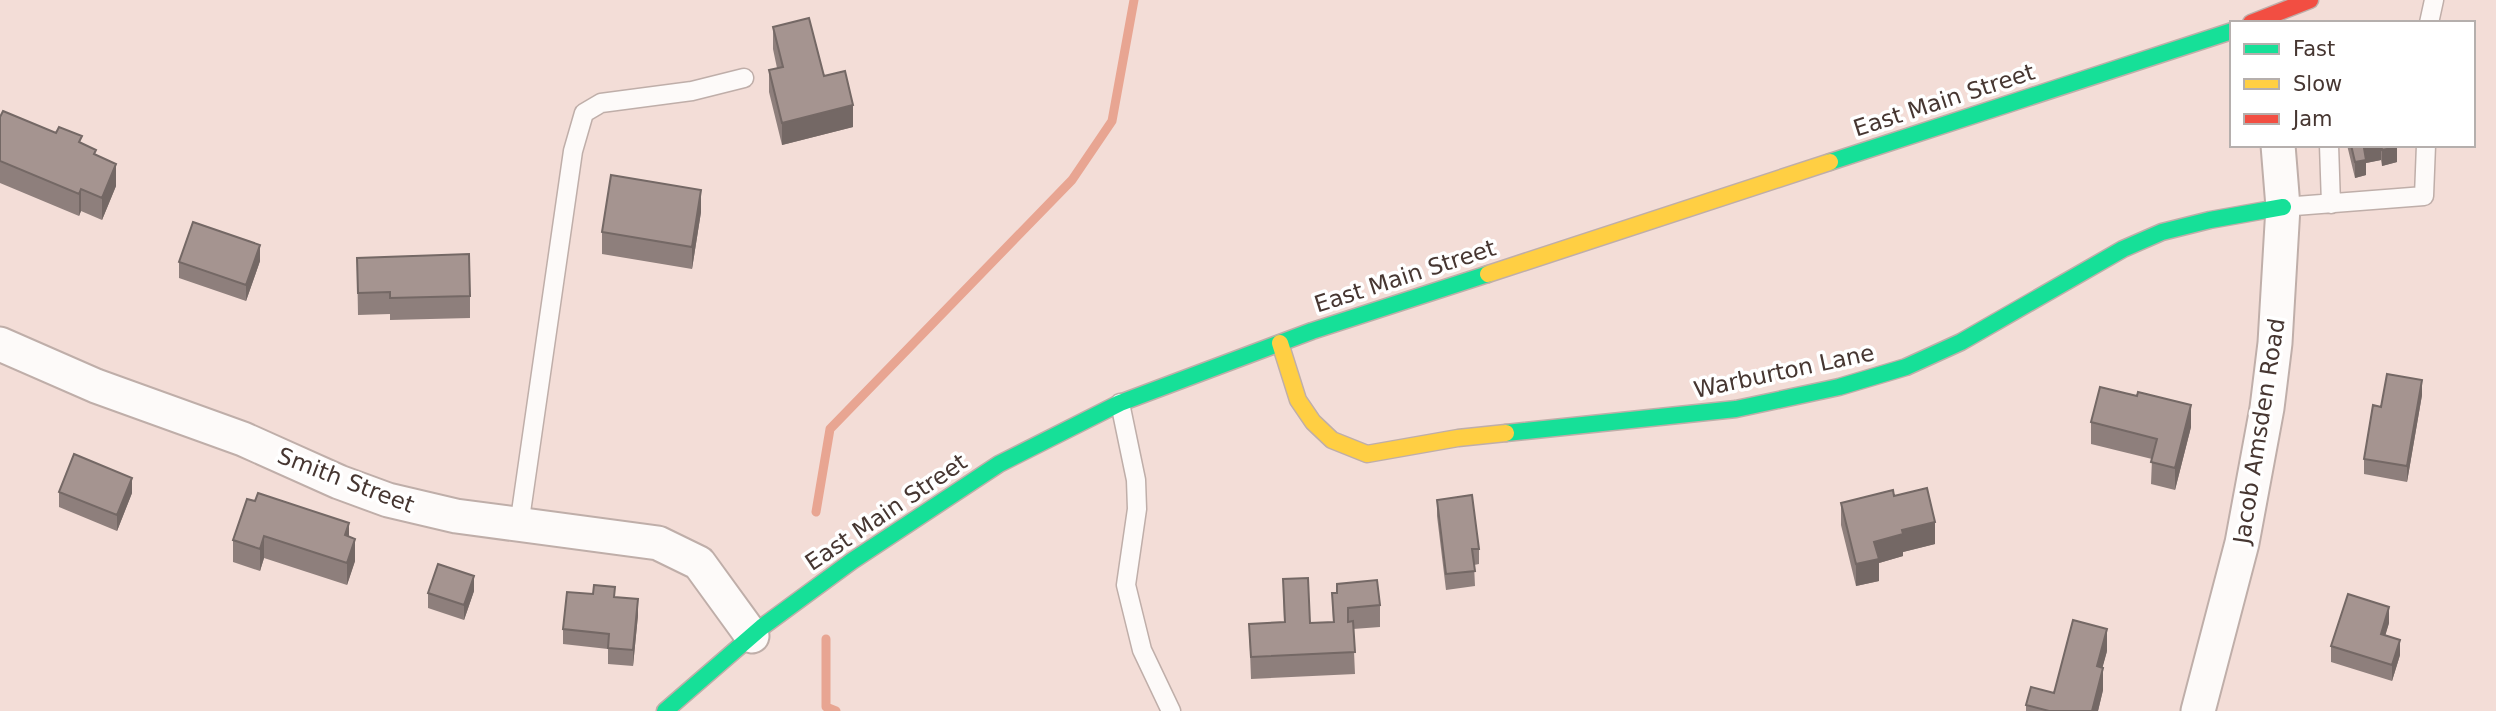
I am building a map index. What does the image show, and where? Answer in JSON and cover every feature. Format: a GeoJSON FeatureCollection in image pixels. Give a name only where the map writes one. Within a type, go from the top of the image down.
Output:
{"type":"FeatureCollection","features":[{"type":"Feature","properties":{"kind":"main road","name":"East Main Street"},"geometry":{"type":"LineString","coordinates":[[2249,19],[2310,0]]}},
{"type":"Feature","properties":{"kind":"main road","name":"East Main Street"},"geometry":{"type":"LineString","coordinates":[[665,711],[752,636],[825,579],[999,464],[1120,403],[1280,343],[2230,25]]}},
{"type":"Feature","properties":{"kind":"main road","name":"Warburton Lane"},"geometry":{"type":"LineString","coordinates":[[1280,343],[1298,400],[1313,422],[1332,440],[1367,454],[1458,438],[1736,409],[1839,387],[1906,367],[1961,342],[2042,293],[2133,244],[2162,232],[2283,206]]}},
{"type":"Feature","properties":{"kind":"street","name":"Jacob Amsden Road"},"geometry":{"type":"LineString","coordinates":[[2198,711],[2242,543],[2276,343],[2283,206],[2278,147]]}},
{"type":"Feature","properties":{"kind":"street","name":"Smith Street"},"geometry":{"type":"LineString","coordinates":[[0,344],[96,386],[243,439],[339,482],[388,500],[456,516],[658,543],[699,563],[752,636]]}},
{"type":"Feature","properties":{"kind":"lane"},"geometry":{"type":"LineString","coordinates":[[2429,21],[2434,0]]}},
{"type":"Feature","properties":{"kind":"lane"},"geometry":{"type":"LineString","coordinates":[[519,526],[573,151],[584,113],[601,103],[692,91],[744,78]]}},
{"type":"Feature","properties":{"kind":"lane"},"geometry":{"type":"LineString","coordinates":[[2329,147],[2331,204]]}},
{"type":"Feature","properties":{"kind":"lane"},"geometry":{"type":"LineString","coordinates":[[2283,206],[2424,196],[2426,147]]}},
{"type":"Feature","properties":{"kind":"lane"},"geometry":{"type":"LineString","coordinates":[[1120,403],[1136,480],[1136,509],[1126,585],[1142,650],[1171,711]]}},
{"type":"Feature","properties":{"kind":"building"},"geometry":{"type":"Polygon","coordinates":[[[809,18],[824,76],[845,71],[853,105],[782,123],[769,70],[783,67],[773,27],[809,18]]]}},
{"type":"Feature","properties":{"kind":"building"},"geometry":{"type":"Polygon","coordinates":[[[3,111],[56,133],[59,127],[82,136],[79,142],[96,150],[94,154],[116,164],[102,198],[81,189],[79,194],[0,161],[0,117],[3,111]]]}},
{"type":"Feature","properties":{"kind":"building"},"geometry":{"type":"Polygon","coordinates":[[[2351,147],[2368,147],[2364,148],[2366,160],[2355,162],[2351,147]]]}},
{"type":"Feature","properties":{"kind":"building"},"geometry":{"type":"Polygon","coordinates":[[[611,175],[701,190],[692,247],[602,232],[611,175]]]}},
{"type":"Feature","properties":{"kind":"building"},"geometry":{"type":"Polygon","coordinates":[[[193,222],[260,245],[246,285],[179,262],[193,222]]]}},
{"type":"Feature","properties":{"kind":"building"},"geometry":{"type":"Polygon","coordinates":[[[469,254],[470,296],[390,298],[390,292],[358,293],[357,258],[469,254]]]}},
{"type":"Feature","properties":{"kind":"building"},"geometry":{"type":"Polygon","coordinates":[[[2387,374],[2422,380],[2407,466],[2364,459],[2373,405],[2381,407],[2387,374]]]}},
{"type":"Feature","properties":{"kind":"building"},"geometry":{"type":"Polygon","coordinates":[[[2100,387],[2137,396],[2138,392],[2191,405],[2175,468],[2151,462],[2157,439],[2091,422],[2100,387]]]}},
{"type":"Feature","properties":{"kind":"building"},"geometry":{"type":"Polygon","coordinates":[[[74,454],[132,478],[117,515],[59,492],[74,454]]]}},
{"type":"Feature","properties":{"kind":"building"},"geometry":{"type":"Polygon","coordinates":[[[1927,488],[1935,522],[1902,530],[1903,534],[1874,542],[1879,559],[1856,564],[1841,503],[1893,490],[1894,496],[1927,488]]]}},
{"type":"Feature","properties":{"kind":"building"},"geometry":{"type":"Polygon","coordinates":[[[258,493],[349,523],[345,535],[355,539],[347,563],[264,536],[260,549],[233,540],[247,499],[255,501],[258,493]]]}},
{"type":"Feature","properties":{"kind":"building"},"geometry":{"type":"Polygon","coordinates":[[[1472,495],[1479,549],[1472,549],[1475,571],[1446,574],[1437,500],[1472,495]]]}},
{"type":"Feature","properties":{"kind":"building"},"geometry":{"type":"Polygon","coordinates":[[[438,564],[474,576],[464,605],[428,593],[438,564]]]}},
{"type":"Feature","properties":{"kind":"building"},"geometry":{"type":"Polygon","coordinates":[[[1308,578],[1310,623],[1334,622],[1332,593],[1337,593],[1337,584],[1377,580],[1380,605],[1348,608],[1348,622],[1353,621],[1355,652],[1251,657],[1249,624],[1285,622],[1283,579],[1308,578]]]}},
{"type":"Feature","properties":{"kind":"building"},"geometry":{"type":"Polygon","coordinates":[[[594,585],[615,587],[614,597],[638,599],[633,650],[608,648],[609,634],[563,629],[567,592],[593,594],[594,585]]]}},
{"type":"Feature","properties":{"kind":"building"},"geometry":{"type":"Polygon","coordinates":[[[2348,594],[2389,607],[2381,634],[2400,640],[2392,665],[2331,646],[2348,594]]]}},
{"type":"Feature","properties":{"kind":"building"},"geometry":{"type":"Polygon","coordinates":[[[2073,620],[2107,629],[2097,666],[2103,668],[2092,711],[2049,711],[2026,705],[2031,687],[2054,693],[2073,620]]]}},
{"type":"Feature","properties":{"kind":"waterway"},"geometry":{"type":"LineString","coordinates":[[816,512],[830,429],[1072,180],[1112,121],[1134,0]]}},
{"type":"Feature","properties":{"kind":"waterway"},"geometry":{"type":"LineString","coordinates":[[826,639],[826,707],[836,711]]}},
{"type":"Feature","properties":{"kind":"traffic: fast"},"geometry":{"type":"LineString","coordinates":[[1830,162],[2230,32]]}},
{"type":"Feature","properties":{"kind":"traffic: fast"},"geometry":{"type":"LineString","coordinates":[[1506,433],[1736,409],[1839,387],[1906,367],[1961,342],[2123,249],[2162,232],[2283,207]]}},
{"type":"Feature","properties":{"kind":"traffic: fast"},"geometry":{"type":"LineString","coordinates":[[665,711],[762,627],[852,561],[999,464],[1120,403],[1312,331],[1488,274]]}},
{"type":"Feature","properties":{"kind":"traffic: slow"},"geometry":{"type":"LineString","coordinates":[[1488,274],[1830,162]]}},
{"type":"Feature","properties":{"kind":"traffic: slow"},"geometry":{"type":"LineString","coordinates":[[1280,343],[1298,400],[1313,422],[1332,440],[1367,454],[1458,438],[1506,433]]}},
{"type":"Feature","properties":{"kind":"traffic: jam"},"geometry":{"type":"LineString","coordinates":[[2256,21],[2310,0]]}}]}
